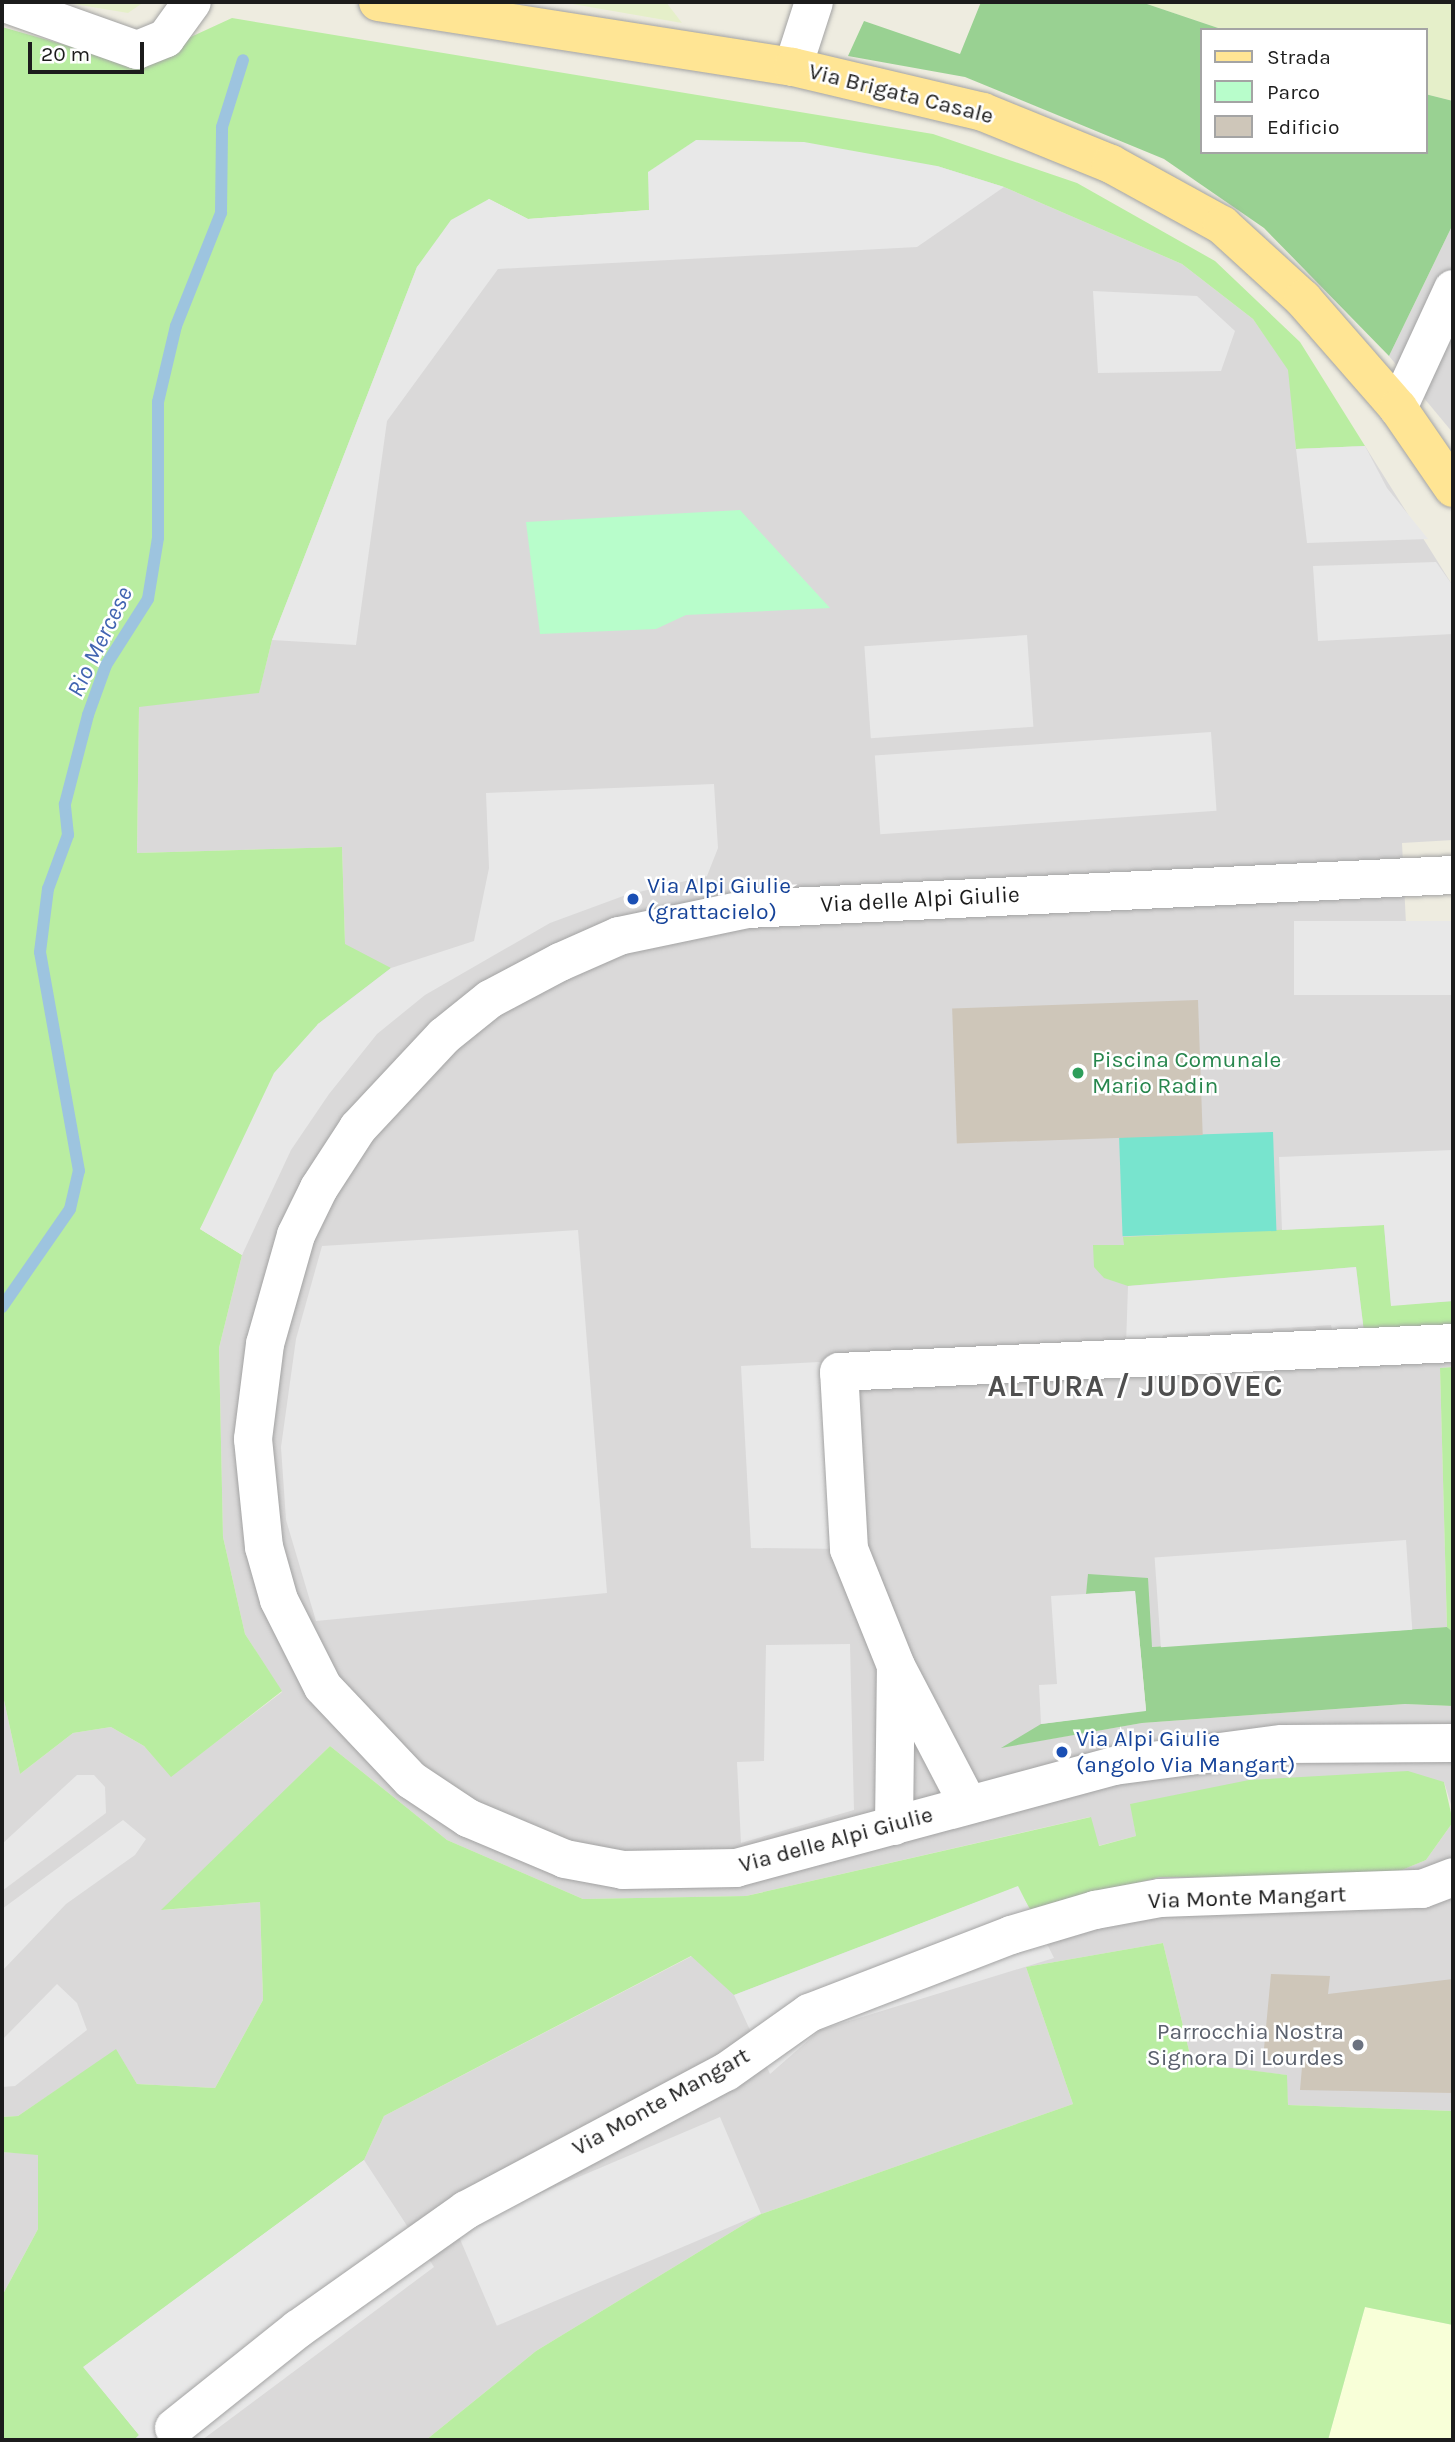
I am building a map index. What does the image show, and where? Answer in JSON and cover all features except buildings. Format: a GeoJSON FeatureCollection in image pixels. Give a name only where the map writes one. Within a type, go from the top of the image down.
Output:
{"type":"FeatureCollection","features":[{"type":"Feature","properties":{"kind":"main road","name":"Via Brigata Casale"},"geometry":{"type":"LineString","coordinates":[[378,2],[793,67],[983,112],[1111,164],[1222,225],[1303,299],[1398,408],[1453,488]]}},
{"type":"Feature","properties":{"kind":"street"},"geometry":{"type":"LineString","coordinates":[[2,2],[137,50],[166,38],[192,2]]}},
{"type":"Feature","properties":{"kind":"street"},"geometry":{"type":"LineString","coordinates":[[793,67],[814,2]]}},
{"type":"Feature","properties":{"kind":"street"},"geometry":{"type":"LineString","coordinates":[[1398,408],[1453,289]]}},
{"type":"Feature","properties":{"kind":"street","name":"Via delle Alpi Giulie"},"geometry":{"type":"LineString","coordinates":[[1443,873],[760,909],[619,936],[490,999],[444,1036],[358,1128],[319,1188],[296,1235],[259,1368],[255,1500],[279,1600],[300,1649],[363,1735],[411,1780],[468,1818],[565,1859],[623,1870],[736,1868],[1114,1766],[1215,1752],[1368,1740],[1453,1743]]}},
{"type":"Feature","properties":{"kind":"street"},"geometry":{"type":"LineString","coordinates":[[968,1804],[896,1666],[849,1549],[839,1372],[1453,1343]]}},
{"type":"Feature","properties":{"kind":"street"},"geometry":{"type":"LineString","coordinates":[[894,1826],[896,1666]]}},
{"type":"Feature","properties":{"kind":"street","name":"Via Monte Mangart"},"geometry":{"type":"LineString","coordinates":[[174,2428],[298,2329],[466,2210],[726,2072],[809,2013],[1011,1935],[1095,1910],[1160,1898],[1422,1889],[1453,1877]]}},
{"type":"Feature","properties":{"kind":"shaded area"},"geometry":{"type":"Polygon","coordinates":[[[62,2],[144,2],[128,13],[62,2]]]}},
{"type":"Feature","properties":{"kind":"shaded area"},"geometry":{"type":"Polygon","coordinates":[[[561,2],[666,2],[682,23],[561,2]]]}},
{"type":"Feature","properties":{"kind":"shaded area"},"geometry":{"type":"Polygon","coordinates":[[[1141,2],[1453,2],[1453,101],[1427,94],[1427,28],[1218,28],[1141,2]]]}},
{"type":"Feature","properties":{"kind":"shaded area"},"geometry":{"type":"Polygon","coordinates":[[[696,140],[804,142],[937,166],[1004,187],[917,247],[498,269],[387,421],[356,645],[272,640],[417,267],[451,220],[489,199],[528,219],[649,210],[648,172],[696,140]]]}},
{"type":"Feature","properties":{"kind":"shaded area"},"geometry":{"type":"Polygon","coordinates":[[[937,166],[1004,187],[1182,264],[1253,319],[1289,370],[1296,449],[1365,446],[1453,586],[1453,840],[1402,843],[1406,924],[1453,921],[1453,1367],[1440,1368],[1447,1627],[1151,1647],[1089,1574],[1086,1593],[1146,1711],[1003,1747],[1142,1723],[1405,1704],[1453,1706],[1453,1811],[1444,1782],[1131,1804],[1136,1836],[1098,1846],[1090,1817],[746,1896],[583,1899],[447,1840],[330,1746],[163,1910],[260,1902],[263,2000],[215,2088],[137,2084],[116,2050],[18,2116],[2,2117],[2,1691],[20,1774],[73,1733],[111,1727],[144,1746],[171,1776],[282,1692],[245,1634],[223,1537],[219,1348],[242,1255],[345,944],[342,847],[137,853],[139,706],[259,692],[272,640],[417,267],[937,166]]]}},
{"type":"Feature","properties":{"kind":"shaded area"},"geometry":{"type":"Polygon","coordinates":[[[1453,224],[1453,433],[1389,356],[1453,224]]]}},
{"type":"Feature","properties":{"kind":"shaded area"},"geometry":{"type":"Polygon","coordinates":[[[1093,291],[1197,296],[1235,331],[1221,371],[1098,373],[1093,291]]]}},
{"type":"Feature","properties":{"kind":"shaded area"},"geometry":{"type":"Polygon","coordinates":[[[1365,446],[1387,488],[1428,539],[1307,543],[1296,449],[1365,446]]]}},
{"type":"Feature","properties":{"kind":"shaded area"},"geometry":{"type":"Polygon","coordinates":[[[1436,562],[1453,586],[1453,634],[1318,641],[1313,566],[1436,562]]]}},
{"type":"Feature","properties":{"kind":"shaded area"},"geometry":{"type":"Polygon","coordinates":[[[1027,635],[1033,727],[871,738],[864,646],[1027,635]]]}},
{"type":"Feature","properties":{"kind":"shaded area"},"geometry":{"type":"Polygon","coordinates":[[[1211,732],[1217,811],[880,834],[875,756],[1211,732]]]}},
{"type":"Feature","properties":{"kind":"shaded area"},"geometry":{"type":"Polygon","coordinates":[[[714,784],[718,848],[707,876],[626,895],[550,923],[425,995],[377,1034],[329,1094],[291,1150],[242,1255],[200,1229],[274,1073],[318,1024],[391,968],[474,941],[489,868],[486,793],[714,784]]]}},
{"type":"Feature","properties":{"kind":"shaded area"},"geometry":{"type":"Polygon","coordinates":[[[1294,921],[1453,921],[1453,995],[1294,995],[1294,921]]]}},
{"type":"Feature","properties":{"kind":"shaded area"},"geometry":{"type":"Polygon","coordinates":[[[1273,1132],[1276,1231],[1123,1236],[1119,1137],[1273,1132]]]}},
{"type":"Feature","properties":{"kind":"shaded area"},"geometry":{"type":"Polygon","coordinates":[[[1453,1150],[1453,1301],[1391,1306],[1384,1225],[1282,1230],[1279,1157],[1453,1150]]]}},
{"type":"Feature","properties":{"kind":"shaded area"},"geometry":{"type":"Polygon","coordinates":[[[578,1230],[607,1593],[316,1621],[286,1520],[281,1447],[296,1339],[322,1246],[578,1230]]]}},
{"type":"Feature","properties":{"kind":"shaded area"},"geometry":{"type":"Polygon","coordinates":[[[1356,1267],[1364,1332],[1333,1334],[1331,1325],[1163,1335],[1160,1342],[1126,1345],[1128,1286],[1356,1267]]]}},
{"type":"Feature","properties":{"kind":"shaded area"},"geometry":{"type":"Polygon","coordinates":[[[819,1362],[839,1372],[849,1549],[751,1548],[741,1366],[819,1362]]]}},
{"type":"Feature","properties":{"kind":"shaded area"},"geometry":{"type":"Polygon","coordinates":[[[1406,1540],[1412,1630],[1161,1647],[1155,1558],[1406,1540]]]}},
{"type":"Feature","properties":{"kind":"shaded area"},"geometry":{"type":"Polygon","coordinates":[[[1135,1591],[1146,1711],[1041,1724],[1039,1685],[1057,1684],[1051,1596],[1135,1591]]]}},
{"type":"Feature","properties":{"kind":"shaded area"},"geometry":{"type":"Polygon","coordinates":[[[850,1644],[854,1810],[741,1843],[737,1762],[764,1761],[766,1645],[850,1644]]]}},
{"type":"Feature","properties":{"kind":"shaded area"},"geometry":{"type":"Polygon","coordinates":[[[77,1775],[94,1775],[105,1787],[106,1813],[2,1891],[2,1844],[77,1775]]]}},
{"type":"Feature","properties":{"kind":"shaded area"},"geometry":{"type":"Polygon","coordinates":[[[123,1820],[146,1839],[135,1855],[66,1904],[2,1971],[2,1909],[123,1820]]]}},
{"type":"Feature","properties":{"kind":"shaded area"},"geometry":{"type":"Polygon","coordinates":[[[1453,1822],[1453,2111],[1288,2105],[1286,2075],[1192,2063],[1163,1943],[1026,1967],[1073,2104],[761,2214],[536,2351],[426,2440],[134,2440],[364,2160],[384,2116],[692,1956],[1031,1911],[1160,1877],[1385,1877],[1426,1860],[1453,1822]]]}},
{"type":"Feature","properties":{"kind":"shaded area"},"geometry":{"type":"Polygon","coordinates":[[[1018,1886],[1054,1958],[820,2030],[770,2074],[734,1995],[1018,1886]]]}},
{"type":"Feature","properties":{"kind":"shaded area"},"geometry":{"type":"Polygon","coordinates":[[[57,1984],[77,2003],[87,2030],[15,2086],[2,2087],[2,2040],[57,1984]]]}},
{"type":"Feature","properties":{"kind":"shaded area"},"geometry":{"type":"Polygon","coordinates":[[[720,2117],[761,2214],[497,2326],[456,2229],[720,2117]]]}},
{"type":"Feature","properties":{"kind":"shaded area"},"geometry":{"type":"Polygon","coordinates":[[[2,2152],[38,2154],[38,2229],[2,2296],[2,2152]]]}},
{"type":"Feature","properties":{"kind":"shaded area"},"geometry":{"type":"Polygon","coordinates":[[[364,2160],[434,2267],[202,2440],[134,2440],[139,2435],[83,2367],[364,2160]]]}},
{"type":"Feature","properties":{"kind":"shaded area"},"geometry":{"type":"Polygon","coordinates":[[[1365,2307],[1453,2325],[1453,2440],[1328,2440],[1365,2307]]]}},
{"type":"Feature","properties":{"kind":"green space"},"geometry":{"type":"Polygon","coordinates":[[[981,2],[1141,2],[1218,28],[1200,28],[1200,154],[1427,154],[1427,94],[1453,101],[1453,224],[1389,356],[1264,228],[1164,159],[965,77],[848,56],[864,21],[960,54],[981,2]]]}},
{"type":"Feature","properties":{"kind":"green space"},"geometry":{"type":"Polygon","coordinates":[[[232,18],[933,134],[1077,183],[1215,261],[1300,342],[1365,446],[1296,449],[1288,370],[1253,319],[1182,264],[1004,187],[937,166],[650,210],[528,219],[489,199],[417,267],[272,640],[259,693],[139,707],[137,853],[342,847],[345,944],[391,968],[318,1024],[200,1229],[242,1255],[219,1348],[223,1537],[245,1634],[282,1691],[171,1777],[144,1746],[111,1727],[73,1733],[20,1774],[2,1691],[2,27],[132,64],[232,18]]]}},
{"type":"Feature","properties":{"kind":"green space"},"geometry":{"type":"Polygon","coordinates":[[[740,510],[830,608],[686,615],[656,629],[540,634],[526,522],[740,510]]]}},
{"type":"Feature","properties":{"kind":"green space"},"geometry":{"type":"Polygon","coordinates":[[[1384,1225],[1391,1305],[1453,1301],[1453,1328],[1364,1332],[1356,1267],[1128,1286],[1104,1278],[1094,1267],[1093,1245],[1124,1245],[1123,1237],[1384,1225]]]}},
{"type":"Feature","properties":{"kind":"green space"},"geometry":{"type":"Polygon","coordinates":[[[1453,1367],[1453,1632],[1447,1627],[1440,1368],[1453,1367]]]}},
{"type":"Feature","properties":{"kind":"green space"},"geometry":{"type":"Polygon","coordinates":[[[1088,1574],[1148,1578],[1152,1647],[1447,1627],[1453,1632],[1453,1706],[1405,1704],[1142,1723],[1001,1748],[1041,1724],[1146,1710],[1135,1591],[1086,1594],[1088,1574]]]}},
{"type":"Feature","properties":{"kind":"green space"},"geometry":{"type":"Polygon","coordinates":[[[330,1746],[447,1840],[583,1899],[746,1896],[1091,1817],[1099,1846],[1136,1836],[1130,1804],[1249,1780],[1408,1771],[1444,1782],[1453,1822],[1426,1860],[1385,1877],[1160,1877],[1031,1911],[1017,1887],[734,1995],[691,1956],[384,2116],[364,2160],[84,2367],[139,2435],[134,2440],[2,2440],[2,2296],[38,2229],[38,2155],[2,2152],[2,2117],[18,2116],[116,2049],[137,2084],[215,2088],[263,2000],[260,1902],[161,1910],[330,1746]]]}},
{"type":"Feature","properties":{"kind":"green space"},"geometry":{"type":"Polygon","coordinates":[[[1163,1943],[1192,2063],[1287,2075],[1288,2105],[1453,2111],[1453,2325],[1365,2307],[1328,2440],[426,2440],[536,2351],[761,2214],[1073,2104],[1026,1967],[1163,1943]]]}},
{"type":"Feature","properties":{"kind":"waterway","name":"Rio Mercese"},"geometry":{"type":"LineString","coordinates":[[2,1307],[70,1209],[79,1171],[40,952],[48,889],[68,835],[65,804],[88,715],[106,665],[148,599],[158,538],[158,402],[176,326],[221,213],[222,127],[243,60]]}},
{"type":"Feature","properties":{"kind":"place","name":"Via Alpi Giulie (grattacielo)"},"geometry":{"type":"Point","coordinates":[633,899]}},
{"type":"Feature","properties":{"kind":"place","name":"Piscina Comunale Mario Radin"},"geometry":{"type":"Point","coordinates":[1078,1073]}},
{"type":"Feature","properties":{"kind":"place","name":"Via Alpi Giulie (angolo Via Mangart)"},"geometry":{"type":"Point","coordinates":[1062,1752]}},
{"type":"Feature","properties":{"kind":"place","name":"Parrocchia Nostra Signora Di Lourdes"},"geometry":{"type":"Point","coordinates":[1358,2045]}},
{"type":"Feature","properties":{"kind":"district","name":"ALTURA / JUDOVEC"},"geometry":{"type":"Point","coordinates":[1136,1386]}}]}
